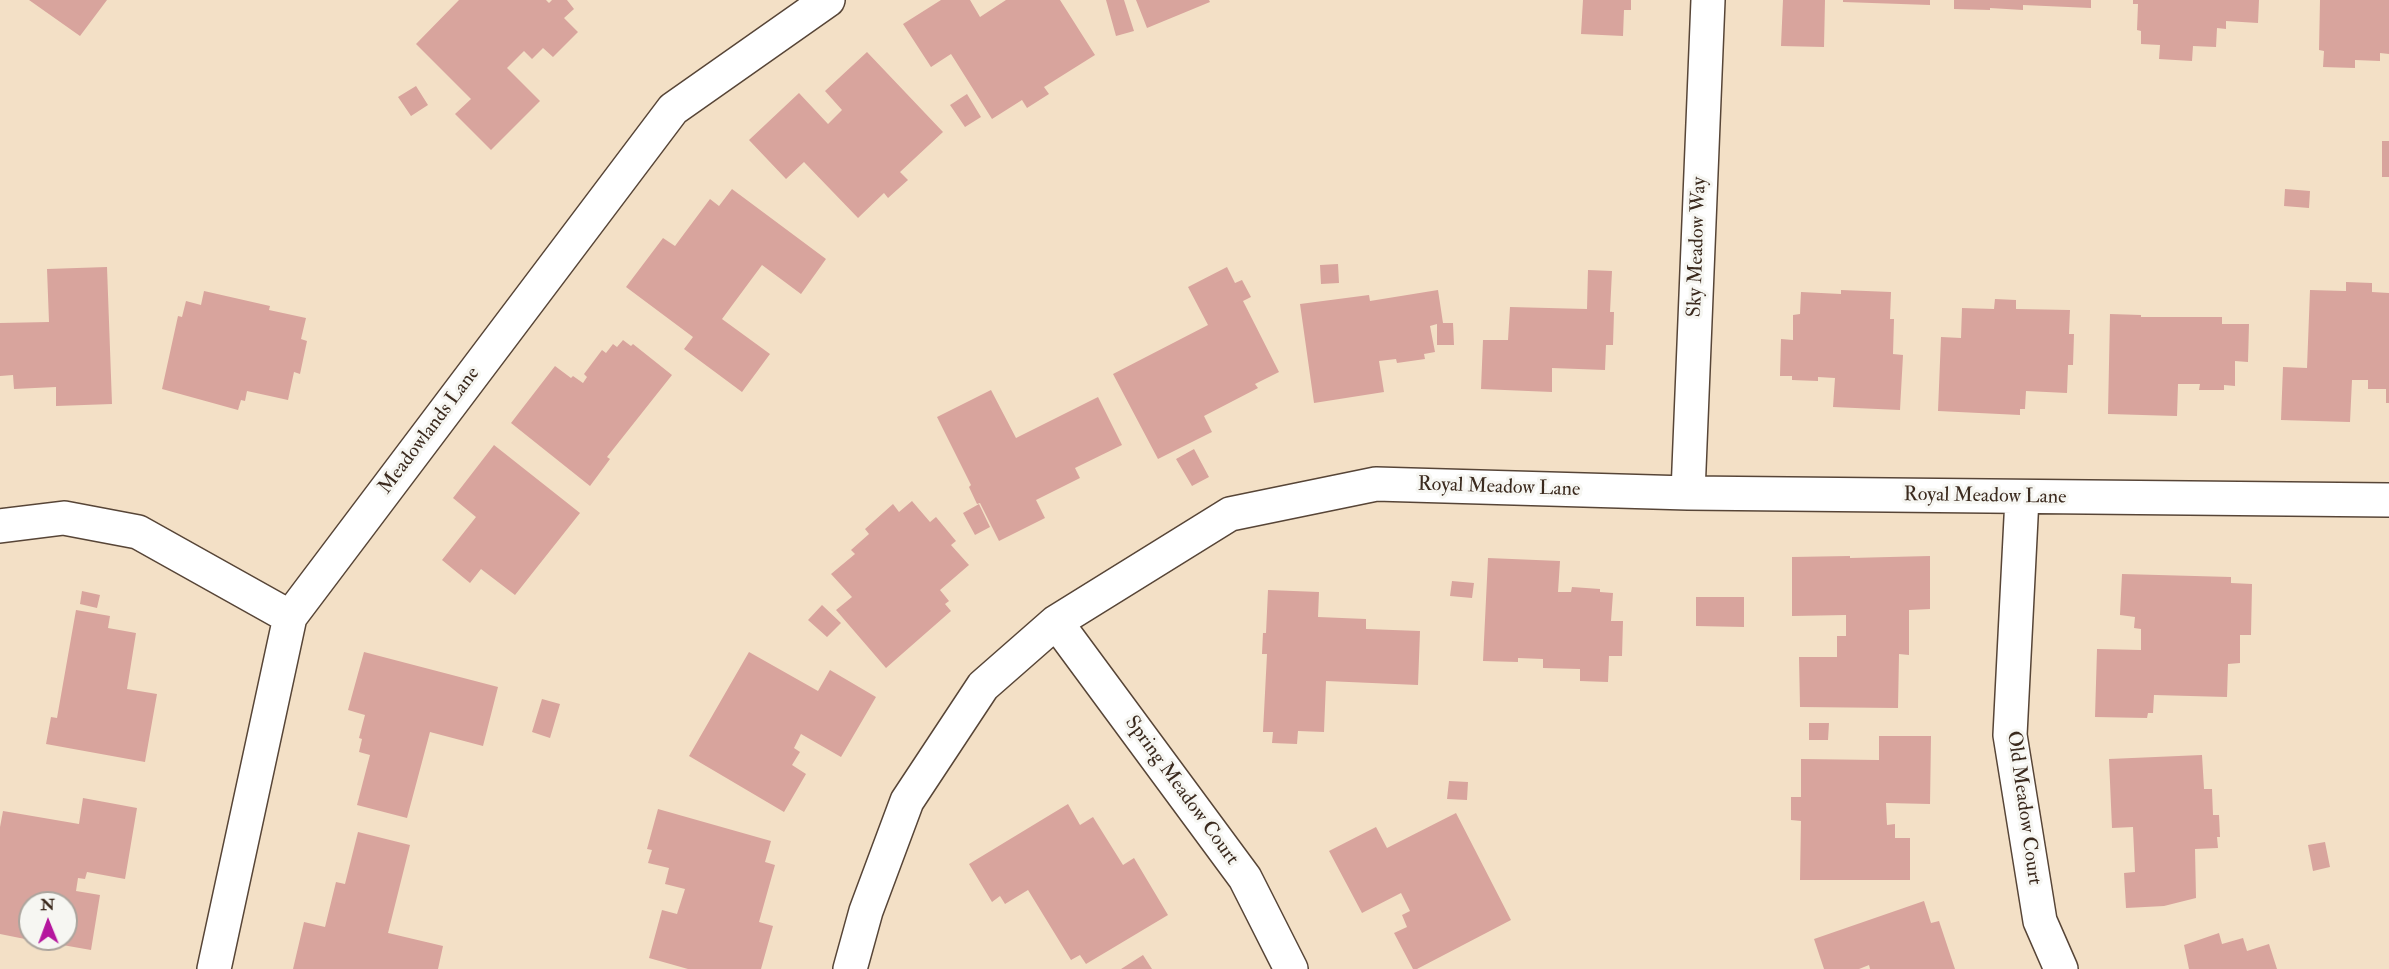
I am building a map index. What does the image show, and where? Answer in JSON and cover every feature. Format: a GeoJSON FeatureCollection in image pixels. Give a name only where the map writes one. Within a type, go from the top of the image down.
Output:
{"type":"FeatureCollection","features":[{"type":"Feature","properties":{"kind":"street","name":"Meadowlands Lane"},"geometry":{"type":"LineString","coordinates":[[214,969],[290,617],[673,108],[828,0]]}},
{"type":"Feature","properties":{"kind":"street","name":"Sky Meadow Way"},"geometry":{"type":"LineString","coordinates":[[1688,493],[1708,0]]}},
{"type":"Feature","properties":{"kind":"street","name":"Royal Meadow Lane"},"geometry":{"type":"LineString","coordinates":[[850,969],[866,911],[907,801],[984,686],[1056,622],[1230,514],[1376,484],[1688,493],[2389,500]]}},
{"type":"Feature","properties":{"kind":"street","name":"Old Meadow Court"},"geometry":{"type":"LineString","coordinates":[[2022,498],[2010,735],[2040,921],[2061,969]]}},
{"type":"Feature","properties":{"kind":"street"},"geometry":{"type":"LineString","coordinates":[[0,526],[64,518],[138,532],[290,617]]}},
{"type":"Feature","properties":{"kind":"street","name":"Spring Meadow Court"},"geometry":{"type":"LineString","coordinates":[[1056,622],[1245,878],[1291,969]]}},
{"type":"Feature","properties":{"kind":"building"},"geometry":{"type":"Polygon","coordinates":[[[29,0],[107,0],[80,36],[29,0]]]}},
{"type":"Feature","properties":{"kind":"building"},"geometry":{"type":"Polygon","coordinates":[[[459,0],[546,0],[549,3],[552,0],[567,0],[574,9],[564,18],[578,32],[553,57],[543,48],[532,59],[524,51],[507,68],[540,101],[491,150],[455,114],[471,99],[416,44],[459,0]]]}},
{"type":"Feature","properties":{"kind":"building"},"geometry":{"type":"Polygon","coordinates":[[[941,0],[970,0],[980,17],[1006,0],[1060,0],[1095,55],[1044,87],[1049,94],[1027,108],[1022,100],[992,119],[951,54],[931,67],[903,24],[941,0]]]}},
{"type":"Feature","properties":{"kind":"building"},"geometry":{"type":"Polygon","coordinates":[[[1106,0],[1124,0],[1134,31],[1116,36],[1106,0]]]}},
{"type":"Feature","properties":{"kind":"building"},"geometry":{"type":"Polygon","coordinates":[[[1136,0],[1209,0],[1210,2],[1147,28],[1136,0]]]}},
{"type":"Feature","properties":{"kind":"building"},"geometry":{"type":"Polygon","coordinates":[[[1583,0],[1631,0],[1631,10],[1624,10],[1623,36],[1581,34],[1583,0]]]}},
{"type":"Feature","properties":{"kind":"building"},"geometry":{"type":"Polygon","coordinates":[[[1783,0],[1825,0],[1824,47],[1781,46],[1783,0]]]}},
{"type":"Feature","properties":{"kind":"building"},"geometry":{"type":"Polygon","coordinates":[[[1843,0],[1930,0],[1930,5],[1843,2],[1843,0]]]}},
{"type":"Feature","properties":{"kind":"building"},"geometry":{"type":"Polygon","coordinates":[[[1954,0],[2091,0],[2091,8],[2023,5],[2023,10],[1954,9],[1954,0]]]}},
{"type":"Feature","properties":{"kind":"building"},"geometry":{"type":"Polygon","coordinates":[[[2133,0],[2259,0],[2258,23],[2226,21],[2226,29],[2217,28],[2216,47],[2193,46],[2192,61],[2159,59],[2160,45],[2141,44],[2141,31],[2137,30],[2138,4],[2133,4],[2133,0]]]}},
{"type":"Feature","properties":{"kind":"building"},"geometry":{"type":"Polygon","coordinates":[[[2320,0],[2389,0],[2389,54],[2380,53],[2380,61],[2355,60],[2355,68],[2323,67],[2324,51],[2319,50],[2320,0]]]}},
{"type":"Feature","properties":{"kind":"building"},"geometry":{"type":"Polygon","coordinates":[[[867,52],[943,132],[900,172],[908,180],[888,198],[884,193],[858,218],[804,162],[786,179],[749,140],[799,93],[828,124],[842,110],[825,91],[867,52]]]}},
{"type":"Feature","properties":{"kind":"building"},"geometry":{"type":"Polygon","coordinates":[[[416,86],[428,105],[411,116],[398,97],[416,86]]]}},
{"type":"Feature","properties":{"kind":"building"},"geometry":{"type":"Polygon","coordinates":[[[967,94],[981,117],[965,127],[950,105],[967,94]]]}},
{"type":"Feature","properties":{"kind":"building"},"geometry":{"type":"Polygon","coordinates":[[[2382,141],[2389,141],[2389,177],[2382,177],[2382,141]]]}},
{"type":"Feature","properties":{"kind":"building"},"geometry":{"type":"Polygon","coordinates":[[[732,189],[826,259],[801,294],[762,265],[722,319],[770,354],[742,392],[684,349],[693,337],[626,287],[663,238],[675,246],[710,199],[719,206],[732,189]]]}},
{"type":"Feature","properties":{"kind":"building"},"geometry":{"type":"Polygon","coordinates":[[[2285,189],[2310,191],[2309,208],[2284,206],[2285,189]]]}},
{"type":"Feature","properties":{"kind":"building"},"geometry":{"type":"Polygon","coordinates":[[[1338,264],[1339,283],[1321,284],[1320,265],[1338,264]]]}},
{"type":"Feature","properties":{"kind":"building"},"geometry":{"type":"Polygon","coordinates":[[[107,267],[112,404],[56,406],[56,387],[14,389],[13,375],[0,376],[0,323],[49,322],[47,269],[107,267]]]}},
{"type":"Feature","properties":{"kind":"building"},"geometry":{"type":"Polygon","coordinates":[[[1227,267],[1235,283],[1242,280],[1251,297],[1243,301],[1279,372],[1255,384],[1258,388],[1204,416],[1212,432],[1158,459],[1113,374],[1208,325],[1188,287],[1227,267]]]}},
{"type":"Feature","properties":{"kind":"building"},"geometry":{"type":"Polygon","coordinates":[[[1588,270],[1612,271],[1610,312],[1614,312],[1613,345],[1606,345],[1605,370],[1552,368],[1552,392],[1481,389],[1483,340],[1508,340],[1510,307],[1587,309],[1588,270]]]}},
{"type":"Feature","properties":{"kind":"building"},"geometry":{"type":"Polygon","coordinates":[[[2346,282],[2372,283],[2372,292],[2389,293],[2389,403],[2386,403],[2386,389],[2368,389],[2368,380],[2352,380],[2350,422],[2281,420],[2283,367],[2307,368],[2310,290],[2346,291],[2346,282]]]}},
{"type":"Feature","properties":{"kind":"building"},"geometry":{"type":"Polygon","coordinates":[[[1438,290],[1443,323],[1453,323],[1454,345],[1437,345],[1437,324],[1430,326],[1435,352],[1424,354],[1425,359],[1397,363],[1396,359],[1379,361],[1384,392],[1314,403],[1300,304],[1369,295],[1370,301],[1438,290]]]}},
{"type":"Feature","properties":{"kind":"building"},"geometry":{"type":"Polygon","coordinates":[[[1841,290],[1891,292],[1890,319],[1894,319],[1893,354],[1903,355],[1900,410],[1833,407],[1835,378],[1818,377],[1818,381],[1792,380],[1792,376],[1780,376],[1781,339],[1793,340],[1793,315],[1800,314],[1801,292],[1841,294],[1841,290]]]}},
{"type":"Feature","properties":{"kind":"building"},"geometry":{"type":"Polygon","coordinates":[[[204,291],[270,306],[269,310],[306,318],[301,339],[307,341],[300,374],[294,372],[288,400],[247,391],[245,401],[241,400],[238,410],[162,389],[178,316],[182,317],[186,301],[201,305],[204,291]]]}},
{"type":"Feature","properties":{"kind":"building"},"geometry":{"type":"Polygon","coordinates":[[[1995,299],[2016,300],[2016,309],[2070,310],[2069,334],[2074,334],[2073,365],[2068,365],[2067,393],[2026,391],[2025,409],[2020,409],[2020,415],[1938,411],[1941,337],[1961,338],[1962,308],[1994,309],[1995,299]]]}},
{"type":"Feature","properties":{"kind":"building"},"geometry":{"type":"Polygon","coordinates":[[[2110,314],[2141,315],[2141,317],[2222,317],[2222,324],[2249,324],[2248,362],[2235,361],[2235,386],[2224,385],[2224,390],[2199,390],[2200,384],[2178,384],[2177,416],[2108,414],[2110,314]]]}},
{"type":"Feature","properties":{"kind":"building"},"geometry":{"type":"Polygon","coordinates":[[[623,340],[631,346],[633,344],[672,375],[607,457],[610,459],[590,486],[511,423],[555,366],[571,378],[573,376],[583,383],[587,377],[584,374],[602,350],[606,353],[613,344],[617,347],[623,340]]]}},
{"type":"Feature","properties":{"kind":"building"},"geometry":{"type":"Polygon","coordinates":[[[991,390],[1016,438],[1098,397],[1122,445],[1075,468],[1080,478],[1036,500],[1045,518],[999,541],[980,503],[977,504],[969,487],[971,485],[937,417],[991,390]]]}},
{"type":"Feature","properties":{"kind":"building"},"geometry":{"type":"Polygon","coordinates":[[[494,445],[580,513],[515,595],[481,569],[470,583],[442,560],[476,517],[453,498],[494,445]]]}},
{"type":"Feature","properties":{"kind":"building"},"geometry":{"type":"Polygon","coordinates":[[[1194,449],[1209,477],[1192,486],[1176,459],[1194,449]]]}},
{"type":"Feature","properties":{"kind":"building"},"geometry":{"type":"Polygon","coordinates":[[[912,501],[930,522],[936,517],[956,541],[951,545],[969,565],[940,590],[949,601],[945,604],[951,611],[886,668],[836,610],[852,597],[831,574],[855,554],[851,550],[869,534],[865,529],[893,504],[899,512],[912,501]]]}},
{"type":"Feature","properties":{"kind":"building"},"geometry":{"type":"Polygon","coordinates":[[[979,504],[990,527],[975,535],[963,513],[979,504]]]}},
{"type":"Feature","properties":{"kind":"building"},"geometry":{"type":"Polygon","coordinates":[[[1850,556],[1850,558],[1930,556],[1930,609],[1909,610],[1909,655],[1899,654],[1898,708],[1800,707],[1799,657],[1837,657],[1837,636],[1846,636],[1846,615],[1792,616],[1792,557],[1850,556]]]}},
{"type":"Feature","properties":{"kind":"building"},"geometry":{"type":"Polygon","coordinates":[[[1488,558],[1560,561],[1558,592],[1571,592],[1572,587],[1600,589],[1600,592],[1613,593],[1611,621],[1623,621],[1622,656],[1609,656],[1608,682],[1580,681],[1580,669],[1543,668],[1543,659],[1518,658],[1518,662],[1483,661],[1488,558]]]}},
{"type":"Feature","properties":{"kind":"building"},"geometry":{"type":"Polygon","coordinates":[[[2122,574],[2231,577],[2231,583],[2252,584],[2251,635],[2240,635],[2240,663],[2228,664],[2227,697],[2154,695],[2153,713],[2148,713],[2147,718],[2095,717],[2097,649],[2141,650],[2141,629],[2134,628],[2135,617],[2120,615],[2122,574]]]}},
{"type":"Feature","properties":{"kind":"building"},"geometry":{"type":"Polygon","coordinates":[[[1452,581],[1474,583],[1472,598],[1450,596],[1452,581]]]}},
{"type":"Feature","properties":{"kind":"building"},"geometry":{"type":"Polygon","coordinates":[[[1268,590],[1319,592],[1318,617],[1366,619],[1366,629],[1420,631],[1418,685],[1326,681],[1324,732],[1298,731],[1297,744],[1272,743],[1273,732],[1263,732],[1267,654],[1262,654],[1263,633],[1266,633],[1268,590]]]}},
{"type":"Feature","properties":{"kind":"building"},"geometry":{"type":"Polygon","coordinates":[[[82,591],[100,595],[97,608],[80,604],[82,591]]]}},
{"type":"Feature","properties":{"kind":"building"},"geometry":{"type":"Polygon","coordinates":[[[1696,597],[1744,597],[1744,627],[1696,626],[1696,597]]]}},
{"type":"Feature","properties":{"kind":"building"},"geometry":{"type":"Polygon","coordinates":[[[822,605],[841,623],[827,637],[808,620],[822,605]]]}},
{"type":"Feature","properties":{"kind":"building"},"geometry":{"type":"Polygon","coordinates":[[[76,610],[110,616],[108,628],[136,633],[127,689],[157,694],[145,762],[46,744],[51,717],[57,718],[76,610]]]}},
{"type":"Feature","properties":{"kind":"building"},"geometry":{"type":"Polygon","coordinates":[[[364,652],[498,687],[483,746],[430,732],[407,818],[357,805],[370,755],[359,752],[362,739],[359,738],[365,715],[348,710],[364,652]]]}},
{"type":"Feature","properties":{"kind":"building"},"geometry":{"type":"Polygon","coordinates":[[[749,652],[818,691],[830,670],[876,697],[841,757],[801,734],[794,748],[800,752],[792,765],[806,774],[784,812],[689,756],[749,652]]]}},
{"type":"Feature","properties":{"kind":"building"},"geometry":{"type":"Polygon","coordinates":[[[542,699],[560,704],[550,738],[532,732],[542,699]]]}},
{"type":"Feature","properties":{"kind":"building"},"geometry":{"type":"Polygon","coordinates":[[[1809,723],[1829,723],[1828,740],[1809,740],[1809,723]]]}},
{"type":"Feature","properties":{"kind":"building"},"geometry":{"type":"Polygon","coordinates":[[[1879,736],[1931,736],[1930,804],[1886,803],[1887,825],[1895,824],[1895,838],[1910,838],[1910,880],[1800,880],[1801,821],[1791,820],[1791,797],[1801,797],[1801,759],[1879,760],[1879,736]]]}},
{"type":"Feature","properties":{"kind":"building"},"geometry":{"type":"Polygon","coordinates":[[[2202,755],[2204,789],[2212,789],[2213,815],[2219,815],[2220,837],[2217,837],[2218,848],[2195,849],[2196,898],[2164,906],[2126,908],[2124,873],[2135,872],[2133,827],[2112,828],[2109,759],[2202,755]]]}},
{"type":"Feature","properties":{"kind":"building"},"geometry":{"type":"Polygon","coordinates":[[[1449,781],[1468,782],[1467,800],[1447,799],[1449,781]]]}},
{"type":"Feature","properties":{"kind":"building"},"geometry":{"type":"Polygon","coordinates":[[[83,798],[137,808],[125,879],[87,872],[85,879],[78,878],[76,891],[18,891],[18,938],[0,934],[0,827],[3,811],[79,824],[83,798]]]}},
{"type":"Feature","properties":{"kind":"building"},"geometry":{"type":"Polygon","coordinates":[[[1068,804],[1080,825],[1093,817],[1123,865],[1134,858],[1168,915],[1086,964],[1080,955],[1071,960],[1028,890],[1005,904],[1000,896],[992,902],[969,864],[1068,804]]]}},
{"type":"Feature","properties":{"kind":"building"},"geometry":{"type":"Polygon","coordinates":[[[658,809],[771,841],[765,862],[775,865],[759,922],[773,926],[761,969],[688,969],[649,958],[662,910],[677,914],[685,889],[665,884],[669,868],[648,863],[652,850],[647,849],[658,809]]]}},
{"type":"Feature","properties":{"kind":"building"},"geometry":{"type":"Polygon","coordinates":[[[1456,813],[1511,920],[1413,969],[1394,933],[1407,927],[1402,915],[1410,911],[1401,893],[1362,913],[1329,851],[1376,827],[1387,848],[1456,813]]]}},
{"type":"Feature","properties":{"kind":"building"},"geometry":{"type":"Polygon","coordinates":[[[358,832],[410,845],[388,933],[443,946],[438,969],[293,969],[304,922],[325,927],[336,882],[345,884],[358,832]]]}},
{"type":"Feature","properties":{"kind":"building"},"geometry":{"type":"Polygon","coordinates":[[[2325,842],[2330,867],[2313,871],[2308,845],[2325,842]]]}},
{"type":"Feature","properties":{"kind":"building"},"geometry":{"type":"Polygon","coordinates":[[[78,891],[100,895],[91,950],[78,948],[78,891]]]}},
{"type":"Feature","properties":{"kind":"building"},"geometry":{"type":"Polygon","coordinates":[[[1924,901],[1931,923],[1939,921],[1955,969],[1870,969],[1869,965],[1859,969],[1824,969],[1814,939],[1924,901]]]}},
{"type":"Feature","properties":{"kind":"building"},"geometry":{"type":"Polygon","coordinates":[[[2219,933],[2222,944],[2243,938],[2247,951],[2269,944],[2277,969],[2189,969],[2184,945],[2219,933]]]}},
{"type":"Feature","properties":{"kind":"building"},"geometry":{"type":"Polygon","coordinates":[[[1143,955],[1152,969],[1121,969],[1143,955]]]}}]}
